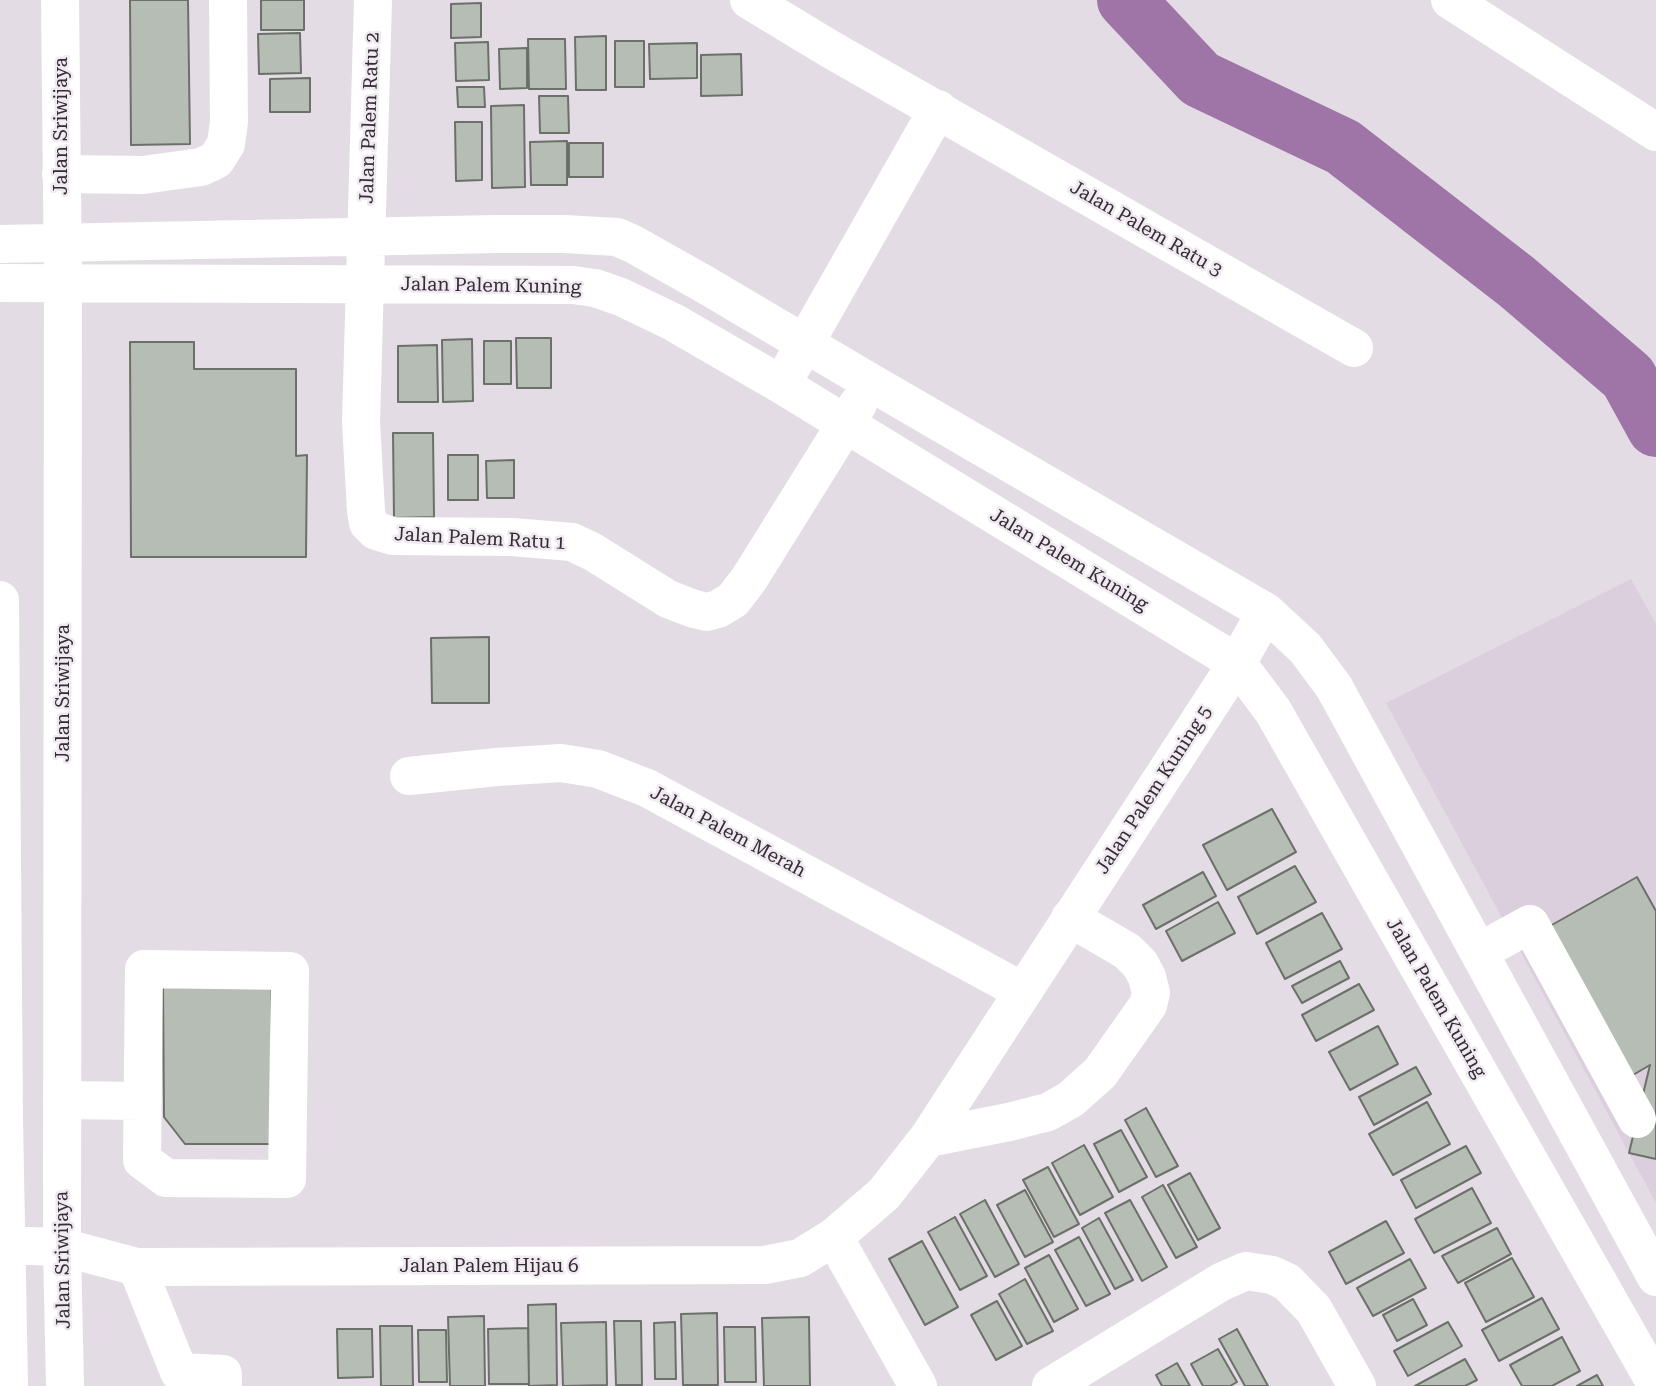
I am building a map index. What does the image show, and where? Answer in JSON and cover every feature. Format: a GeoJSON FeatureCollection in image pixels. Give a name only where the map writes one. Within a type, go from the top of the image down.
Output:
{"type":"FeatureCollection","features":[{"type":"Feature","properties":{"kind":"street","name":"Jalan Sriwijaya"},"geometry":{"type":"LineString","coordinates":[[60,0],[63,283],[62,1247],[65,1386]]}},
{"type":"Feature","properties":{"kind":"street"},"geometry":{"type":"LineString","coordinates":[[61,174],[143,175],[201,167],[215,160],[226,144],[229,122],[228,0]]}},
{"type":"Feature","properties":{"kind":"street","name":"Jalan Palem Ratu 2"},"geometry":{"type":"LineString","coordinates":[[366,284],[373,0]]}},
{"type":"Feature","properties":{"kind":"street","name":"Jalan Palem Ratu 3"},"geometry":{"type":"LineString","coordinates":[[749,0],[1354,348]]}},
{"type":"Feature","properties":{"kind":"street"},"geometry":{"type":"LineString","coordinates":[[1451,0],[1656,132]]}},
{"type":"Feature","properties":{"kind":"street"},"geometry":{"type":"LineString","coordinates":[[782,385],[803,343],[938,109]]}},
{"type":"Feature","properties":{"kind":"street"},"geometry":{"type":"LineString","coordinates":[[0,244],[537,234],[617,237],[704,284],[1266,612],[1305,648],[1334,687],[1656,1277]]}},
{"type":"Feature","properties":{"kind":"street","name":"Jalan Palem Kuning"},"geometry":{"type":"LineString","coordinates":[[0,283],[573,285],[595,288],[621,297],[673,322],[782,385],[1237,663],[1273,711],[1656,1384]]}},
{"type":"Feature","properties":{"kind":"street","name":"Jalan Palem Ratu 1"},"geometry":{"type":"LineString","coordinates":[[366,284],[361,422],[366,511],[368,523],[376,531],[393,536],[513,537],[572,542],[593,552],[668,599],[706,612],[718,609],[733,600],[749,579],[870,383]]}},
{"type":"Feature","properties":{"kind":"street"},"geometry":{"type":"LineString","coordinates":[[0,600],[3,1245],[9,1386]]}},
{"type":"Feature","properties":{"kind":"street","name":"Jalan Palem Kuning 5"},"geometry":{"type":"LineString","coordinates":[[834,1237],[884,1194],[928,1138],[1237,663],[1266,612]]}},
{"type":"Feature","properties":{"kind":"street","name":"Jalan Palem Merah"},"geometry":{"type":"LineString","coordinates":[[409,776],[561,763],[598,769],[647,788],[1023,991]]}},
{"type":"Feature","properties":{"kind":"street"},"geometry":{"type":"LineString","coordinates":[[928,1138],[1048,1112],[1071,1099],[1100,1073],[1148,1005],[1151,993],[1147,976],[1140,964],[1127,951],[1070,918]]}},
{"type":"Feature","properties":{"kind":"street"},"geometry":{"type":"LineString","coordinates":[[1479,952],[1530,924],[1637,1119]]}},
{"type":"Feature","properties":{"kind":"street"},"geometry":{"type":"LineString","coordinates":[[144,969],[289,971],[287,1180],[166,1178],[142,1160],[143,1101],[144,969]]}},
{"type":"Feature","properties":{"kind":"street"},"geometry":{"type":"LineString","coordinates":[[62,1100],[143,1101]]}},
{"type":"Feature","properties":{"kind":"street"},"geometry":{"type":"LineString","coordinates":[[834,1237],[918,1386]]}},
{"type":"Feature","properties":{"kind":"street","name":"Jalan Palem Hijau 6"},"geometry":{"type":"LineString","coordinates":[[137,1267],[765,1265],[800,1258],[834,1237]]}},
{"type":"Feature","properties":{"kind":"street"},"geometry":{"type":"LineString","coordinates":[[3,1245],[62,1247],[137,1267]]}},
{"type":"Feature","properties":{"kind":"street"},"geometry":{"type":"LineString","coordinates":[[4,1290],[64,1289],[137,1267]]}},
{"type":"Feature","properties":{"kind":"street"},"geometry":{"type":"LineString","coordinates":[[137,1267],[179,1372],[223,1374],[223,1386]]}},
{"type":"Feature","properties":{"kind":"street"},"geometry":{"type":"LineString","coordinates":[[1051,1386],[1221,1282],[1246,1271],[1272,1275],[1287,1282],[1314,1310],[1357,1386]]}},
{"type":"Feature","properties":{"kind":"shaded area"},"geometry":{"type":"Polygon","coordinates":[[[1631,579],[1656,624],[1656,1203],[1386,703],[1631,579]]]}},
{"type":"Feature","properties":{"kind":"building"},"geometry":{"type":"Polygon","coordinates":[[[130,0],[188,0],[190,144],[131,145],[130,0]]]}},
{"type":"Feature","properties":{"kind":"building"},"geometry":{"type":"Polygon","coordinates":[[[261,0],[304,0],[304,30],[261,30],[261,0]]]}},
{"type":"Feature","properties":{"kind":"building"},"geometry":{"type":"Polygon","coordinates":[[[481,3],[481,37],[451,38],[451,4],[481,3]]]}},
{"type":"Feature","properties":{"kind":"building"},"geometry":{"type":"Polygon","coordinates":[[[300,33],[301,73],[259,74],[258,34],[300,33]]]}},
{"type":"Feature","properties":{"kind":"building"},"geometry":{"type":"Polygon","coordinates":[[[606,36],[606,90],[576,90],[575,37],[606,36]]]}},
{"type":"Feature","properties":{"kind":"building"},"geometry":{"type":"Polygon","coordinates":[[[528,39],[565,39],[566,89],[529,89],[528,39]]]}},
{"type":"Feature","properties":{"kind":"building"},"geometry":{"type":"Polygon","coordinates":[[[615,41],[644,41],[644,87],[615,87],[615,41]]]}},
{"type":"Feature","properties":{"kind":"building"},"geometry":{"type":"Polygon","coordinates":[[[488,42],[489,80],[456,81],[455,43],[488,42]]]}},
{"type":"Feature","properties":{"kind":"building"},"geometry":{"type":"Polygon","coordinates":[[[697,43],[697,78],[650,79],[649,44],[697,43]]]}},
{"type":"Feature","properties":{"kind":"building"},"geometry":{"type":"Polygon","coordinates":[[[527,48],[527,88],[500,89],[499,49],[527,48]]]}},
{"type":"Feature","properties":{"kind":"building"},"geometry":{"type":"Polygon","coordinates":[[[741,54],[742,95],[701,96],[701,55],[741,54]]]}},
{"type":"Feature","properties":{"kind":"building"},"geometry":{"type":"Polygon","coordinates":[[[310,78],[310,112],[270,112],[270,79],[310,78]]]}},
{"type":"Feature","properties":{"kind":"building"},"geometry":{"type":"Polygon","coordinates":[[[457,87],[484,87],[485,107],[458,107],[457,87]]]}},
{"type":"Feature","properties":{"kind":"building"},"geometry":{"type":"Polygon","coordinates":[[[539,96],[568,96],[569,133],[540,133],[539,96]]]}},
{"type":"Feature","properties":{"kind":"building"},"geometry":{"type":"Polygon","coordinates":[[[524,105],[525,187],[492,188],[491,106],[524,105]]]}},
{"type":"Feature","properties":{"kind":"building"},"geometry":{"type":"Polygon","coordinates":[[[455,122],[482,122],[482,180],[456,181],[455,122]]]}},
{"type":"Feature","properties":{"kind":"building"},"geometry":{"type":"Polygon","coordinates":[[[567,141],[567,185],[531,185],[530,142],[567,141]]]}},
{"type":"Feature","properties":{"kind":"building"},"geometry":{"type":"Polygon","coordinates":[[[569,143],[603,143],[603,177],[569,177],[569,143]]]}},
{"type":"Feature","properties":{"kind":"building"},"geometry":{"type":"Polygon","coordinates":[[[516,338],[551,338],[551,388],[517,388],[516,338]]]}},
{"type":"Feature","properties":{"kind":"building"},"geometry":{"type":"Polygon","coordinates":[[[472,339],[473,401],[443,402],[442,340],[472,339]]]}},
{"type":"Feature","properties":{"kind":"building"},"geometry":{"type":"Polygon","coordinates":[[[484,341],[511,341],[511,384],[484,384],[484,341]]]}},
{"type":"Feature","properties":{"kind":"building"},"geometry":{"type":"Polygon","coordinates":[[[130,342],[194,342],[194,369],[296,369],[296,456],[307,455],[306,557],[131,557],[130,342]]]}},
{"type":"Feature","properties":{"kind":"building"},"geometry":{"type":"Polygon","coordinates":[[[437,345],[438,402],[398,402],[398,346],[437,345]]]}},
{"type":"Feature","properties":{"kind":"building"},"geometry":{"type":"Polygon","coordinates":[[[393,433],[433,433],[434,517],[394,518],[393,433]]]}},
{"type":"Feature","properties":{"kind":"building"},"geometry":{"type":"Polygon","coordinates":[[[448,455],[478,455],[478,500],[448,500],[448,455]]]}},
{"type":"Feature","properties":{"kind":"building"},"geometry":{"type":"Polygon","coordinates":[[[514,460],[514,498],[487,498],[486,461],[514,460]]]}},
{"type":"Feature","properties":{"kind":"building"},"geometry":{"type":"Polygon","coordinates":[[[489,637],[489,703],[432,703],[431,638],[489,637]]]}},
{"type":"Feature","properties":{"kind":"building"},"geometry":{"type":"Polygon","coordinates":[[[1272,809],[1296,852],[1227,890],[1203,845],[1272,809]]]}},
{"type":"Feature","properties":{"kind":"building"},"geometry":{"type":"Polygon","coordinates":[[[1295,866],[1316,902],[1257,934],[1238,897],[1295,866]]]}},
{"type":"Feature","properties":{"kind":"building"},"geometry":{"type":"Polygon","coordinates":[[[1203,872],[1216,896],[1156,929],[1143,905],[1203,872]]]}},
{"type":"Feature","properties":{"kind":"building"},"geometry":{"type":"Polygon","coordinates":[[[1637,877],[1656,911],[1656,1159],[1629,1153],[1650,1065],[1633,1075],[1550,926],[1637,877]]]}},
{"type":"Feature","properties":{"kind":"building"},"geometry":{"type":"Polygon","coordinates":[[[1218,902],[1235,933],[1182,961],[1166,931],[1218,902]]]}},
{"type":"Feature","properties":{"kind":"building"},"geometry":{"type":"Polygon","coordinates":[[[1322,913],[1342,949],[1285,979],[1266,943],[1322,913]]]}},
{"type":"Feature","properties":{"kind":"building"},"geometry":{"type":"Polygon","coordinates":[[[1340,961],[1349,978],[1302,1003],[1292,986],[1340,961]]]}},
{"type":"Feature","properties":{"kind":"building"},"geometry":{"type":"Polygon","coordinates":[[[1359,984],[1374,1010],[1316,1041],[1302,1015],[1359,984]]]}},
{"type":"Feature","properties":{"kind":"building"},"geometry":{"type":"Polygon","coordinates":[[[271,986],[272,1144],[185,1144],[164,1117],[163,987],[271,986]]]}},
{"type":"Feature","properties":{"kind":"building"},"geometry":{"type":"Polygon","coordinates":[[[1378,1026],[1398,1064],[1350,1090],[1329,1052],[1378,1026]]]}},
{"type":"Feature","properties":{"kind":"building"},"geometry":{"type":"Polygon","coordinates":[[[1416,1067],[1431,1094],[1374,1125],[1359,1097],[1416,1067]]]}},
{"type":"Feature","properties":{"kind":"building"},"geometry":{"type":"Polygon","coordinates":[[[1427,1102],[1450,1144],[1393,1175],[1369,1134],[1427,1102]]]}},
{"type":"Feature","properties":{"kind":"building"},"geometry":{"type":"Polygon","coordinates":[[[1146,1108],[1178,1166],[1156,1177],[1125,1120],[1146,1108]]]}},
{"type":"Feature","properties":{"kind":"building"},"geometry":{"type":"Polygon","coordinates":[[[1121,1130],[1147,1177],[1119,1192],[1094,1144],[1121,1130]]]}},
{"type":"Feature","properties":{"kind":"building"},"geometry":{"type":"Polygon","coordinates":[[[1084,1145],[1113,1197],[1080,1215],[1052,1163],[1084,1145]]]}},
{"type":"Feature","properties":{"kind":"building"},"geometry":{"type":"Polygon","coordinates":[[[1466,1146],[1481,1173],[1416,1208],[1401,1180],[1466,1146]]]}},
{"type":"Feature","properties":{"kind":"building"},"geometry":{"type":"Polygon","coordinates":[[[1048,1167],[1079,1224],[1054,1237],[1023,1180],[1048,1167]]]}},
{"type":"Feature","properties":{"kind":"building"},"geometry":{"type":"Polygon","coordinates":[[[1190,1173],[1220,1228],[1198,1240],[1168,1185],[1190,1173]]]}},
{"type":"Feature","properties":{"kind":"building"},"geometry":{"type":"Polygon","coordinates":[[[1163,1185],[1197,1247],[1176,1258],[1142,1197],[1163,1185]]]}},
{"type":"Feature","properties":{"kind":"building"},"geometry":{"type":"Polygon","coordinates":[[[1472,1188],[1491,1223],[1434,1253],[1415,1219],[1472,1188]]]}},
{"type":"Feature","properties":{"kind":"building"},"geometry":{"type":"Polygon","coordinates":[[[1025,1190],[1053,1242],[1025,1257],[997,1205],[1025,1190]]]}},
{"type":"Feature","properties":{"kind":"building"},"geometry":{"type":"Polygon","coordinates":[[[985,1200],[1019,1264],[995,1277],[960,1214],[985,1200]]]}},
{"type":"Feature","properties":{"kind":"building"},"geometry":{"type":"Polygon","coordinates":[[[1130,1200],[1167,1267],[1142,1281],[1105,1213],[1130,1200]]]}},
{"type":"Feature","properties":{"kind":"building"},"geometry":{"type":"Polygon","coordinates":[[[955,1217],[987,1276],[960,1290],[928,1232],[955,1217]]]}},
{"type":"Feature","properties":{"kind":"building"},"geometry":{"type":"Polygon","coordinates":[[[1099,1218],[1133,1280],[1115,1289],[1082,1228],[1099,1218]]]}},
{"type":"Feature","properties":{"kind":"building"},"geometry":{"type":"Polygon","coordinates":[[[1386,1221],[1404,1253],[1346,1284],[1329,1252],[1386,1221]]]}},
{"type":"Feature","properties":{"kind":"building"},"geometry":{"type":"Polygon","coordinates":[[[1497,1228],[1511,1254],[1458,1283],[1442,1256],[1497,1228]]]}},
{"type":"Feature","properties":{"kind":"building"},"geometry":{"type":"Polygon","coordinates":[[[1079,1237],[1110,1294],[1086,1306],[1055,1250],[1079,1237]]]}},
{"type":"Feature","properties":{"kind":"building"},"geometry":{"type":"Polygon","coordinates":[[[922,1241],[958,1307],[925,1325],[889,1259],[922,1241]]]}},
{"type":"Feature","properties":{"kind":"building"},"geometry":{"type":"Polygon","coordinates":[[[1049,1255],[1078,1309],[1054,1322],[1025,1268],[1049,1255]]]}},
{"type":"Feature","properties":{"kind":"building"},"geometry":{"type":"Polygon","coordinates":[[[1512,1258],[1534,1297],[1486,1322],[1465,1283],[1512,1258]]]}},
{"type":"Feature","properties":{"kind":"building"},"geometry":{"type":"Polygon","coordinates":[[[1410,1259],[1426,1288],[1373,1316],[1357,1288],[1410,1259]]]}},
{"type":"Feature","properties":{"kind":"building"},"geometry":{"type":"Polygon","coordinates":[[[1025,1279],[1053,1331],[1027,1344],[999,1294],[1025,1279]]]}},
{"type":"Feature","properties":{"kind":"building"},"geometry":{"type":"Polygon","coordinates":[[[1542,1298],[1559,1329],[1499,1361],[1482,1330],[1542,1298]]]}},
{"type":"Feature","properties":{"kind":"building"},"geometry":{"type":"Polygon","coordinates":[[[1413,1299],[1427,1325],[1397,1341],[1383,1315],[1413,1299]]]}},
{"type":"Feature","properties":{"kind":"building"},"geometry":{"type":"Polygon","coordinates":[[[997,1301],[1022,1346],[996,1360],[971,1315],[997,1301]]]}},
{"type":"Feature","properties":{"kind":"building"},"geometry":{"type":"Polygon","coordinates":[[[556,1304],[557,1385],[529,1386],[528,1305],[556,1304]]]}},
{"type":"Feature","properties":{"kind":"building"},"geometry":{"type":"Polygon","coordinates":[[[717,1313],[718,1385],[683,1385],[681,1314],[717,1313]]]}},
{"type":"Feature","properties":{"kind":"building"},"geometry":{"type":"Polygon","coordinates":[[[484,1316],[485,1386],[450,1386],[448,1317],[484,1316]]]}},
{"type":"Feature","properties":{"kind":"building"},"geometry":{"type":"Polygon","coordinates":[[[809,1317],[810,1386],[764,1386],[762,1318],[809,1317]]]}},
{"type":"Feature","properties":{"kind":"building"},"geometry":{"type":"Polygon","coordinates":[[[614,1321],[641,1321],[642,1385],[616,1385],[614,1321]]]}},
{"type":"Feature","properties":{"kind":"building"},"geometry":{"type":"Polygon","coordinates":[[[606,1322],[607,1385],[563,1386],[561,1323],[606,1322]]]}},
{"type":"Feature","properties":{"kind":"building"},"geometry":{"type":"Polygon","coordinates":[[[675,1322],[676,1379],[655,1379],[654,1323],[675,1322]]]}},
{"type":"Feature","properties":{"kind":"building"},"geometry":{"type":"Polygon","coordinates":[[[1448,1322],[1462,1346],[1408,1376],[1394,1351],[1448,1322]]]}},
{"type":"Feature","properties":{"kind":"building"},"geometry":{"type":"Polygon","coordinates":[[[380,1326],[412,1326],[413,1386],[381,1386],[380,1326]]]}},
{"type":"Feature","properties":{"kind":"building"},"geometry":{"type":"Polygon","coordinates":[[[724,1327],[755,1327],[756,1382],[725,1382],[724,1327]]]}},
{"type":"Feature","properties":{"kind":"building"},"geometry":{"type":"Polygon","coordinates":[[[528,1328],[529,1384],[489,1384],[488,1329],[528,1328]]]}},
{"type":"Feature","properties":{"kind":"building"},"geometry":{"type":"Polygon","coordinates":[[[337,1329],[372,1329],[373,1377],[338,1378],[337,1329]]]}},
{"type":"Feature","properties":{"kind":"building"},"geometry":{"type":"Polygon","coordinates":[[[1237,1329],[1268,1386],[1245,1386],[1219,1339],[1237,1329]]]}},
{"type":"Feature","properties":{"kind":"building"},"geometry":{"type":"Polygon","coordinates":[[[418,1330],[446,1330],[447,1382],[419,1382],[418,1330]]]}},
{"type":"Feature","properties":{"kind":"building"},"geometry":{"type":"Polygon","coordinates":[[[1562,1337],[1580,1371],[1552,1386],[1522,1386],[1510,1365],[1562,1337]]]}},
{"type":"Feature","properties":{"kind":"building"},"geometry":{"type":"Polygon","coordinates":[[[1218,1349],[1237,1382],[1230,1386],[1203,1386],[1191,1364],[1218,1349]]]}},
{"type":"Feature","properties":{"kind":"building"},"geometry":{"type":"Polygon","coordinates":[[[1465,1359],[1477,1380],[1465,1386],[1415,1386],[1465,1359]]]}},
{"type":"Feature","properties":{"kind":"building"},"geometry":{"type":"Polygon","coordinates":[[[1177,1363],[1190,1386],[1162,1386],[1156,1375],[1177,1363]]]}},
{"type":"Feature","properties":{"kind":"building"},"geometry":{"type":"Polygon","coordinates":[[[1597,1375],[1603,1386],[1577,1386],[1597,1375]]]}},
{"type":"Feature","properties":{"kind":"waterway"},"geometry":{"type":"LineString","coordinates":[[1126,0],[1200,79],[1343,147],[1517,282],[1628,377],[1656,428]]}}]}
